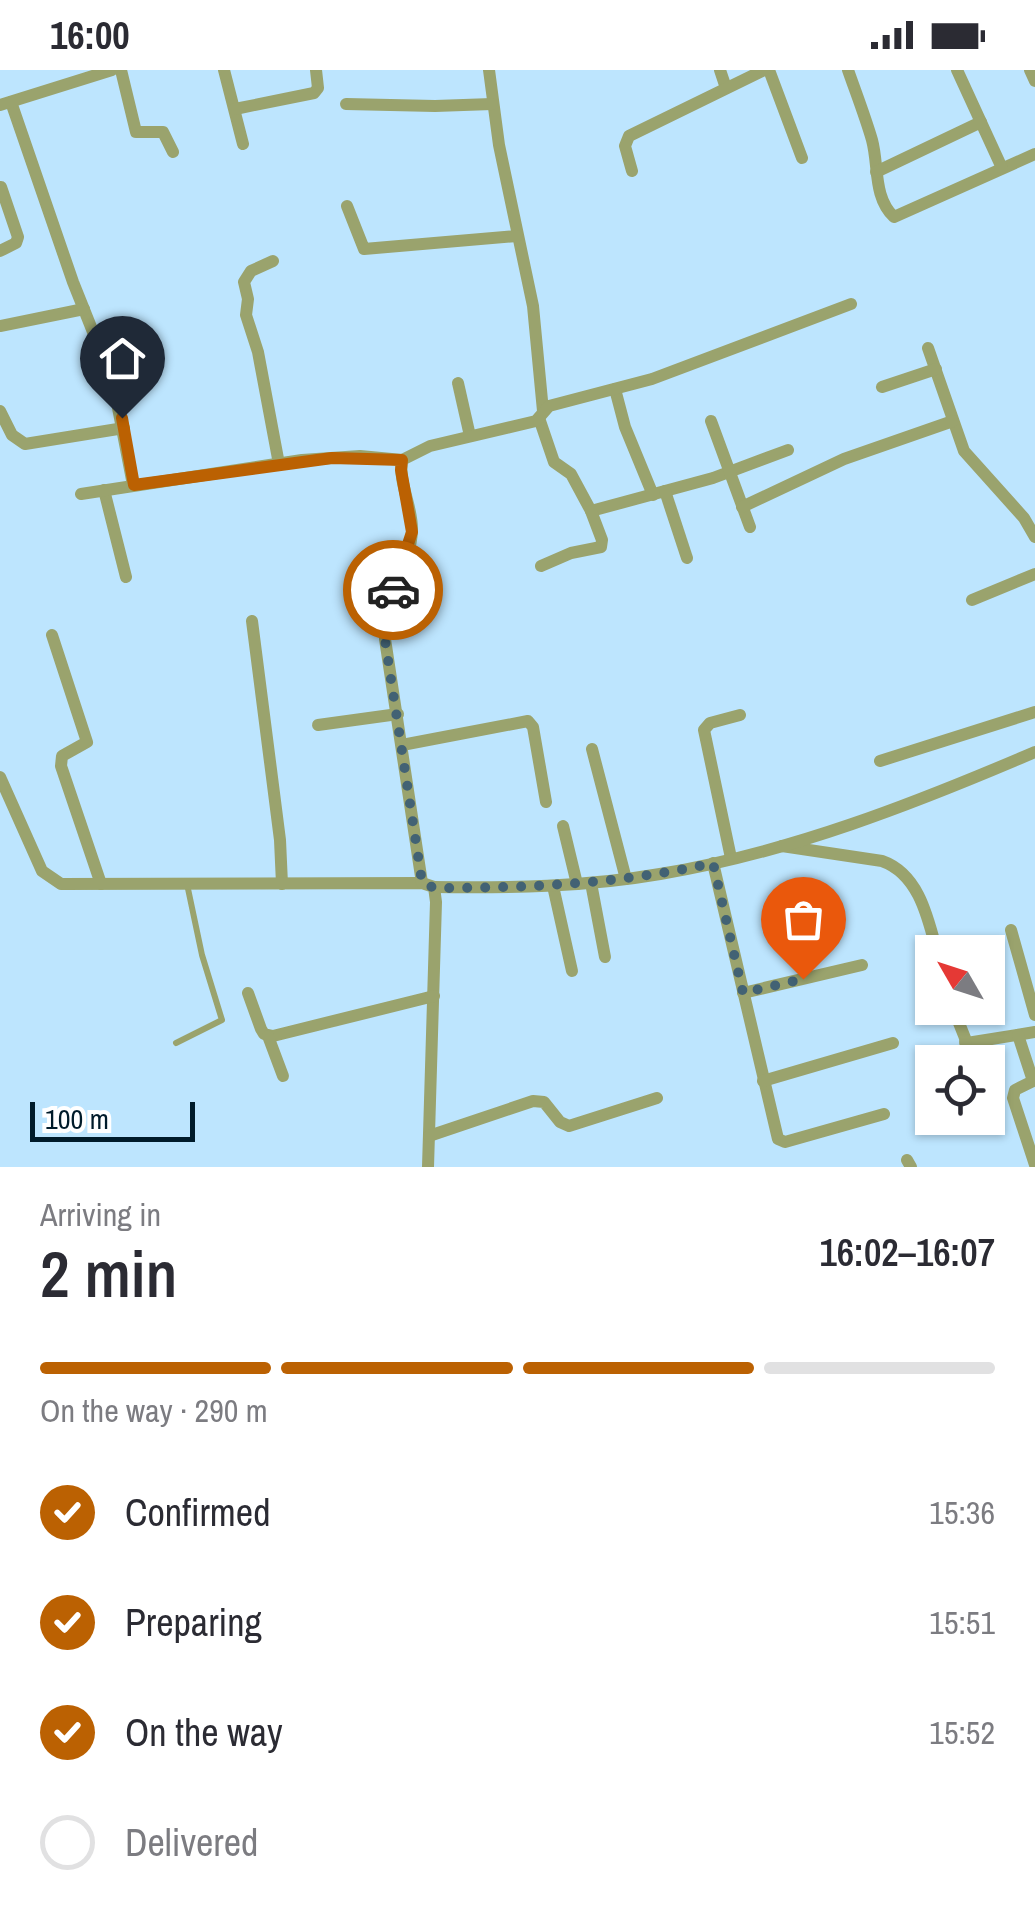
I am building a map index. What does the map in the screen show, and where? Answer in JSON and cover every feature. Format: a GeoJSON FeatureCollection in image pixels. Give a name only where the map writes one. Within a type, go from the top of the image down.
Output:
{"type":"FeatureCollection","features":[{"type":"Feature","properties":{"kind":"street"},"geometry":{"type":"LineString","coordinates":[[112,70],[6,103],[112,382],[134,485]]}},
{"type":"Feature","properties":{"kind":"street"},"geometry":{"type":"LineString","coordinates":[[121,70],[136,132],[163,132],[173,152]]}},
{"type":"Feature","properties":{"kind":"street"},"geometry":{"type":"LineString","coordinates":[[224,70],[243,144]]}},
{"type":"Feature","properties":{"kind":"street"},"geometry":{"type":"LineString","coordinates":[[234,109],[314,92],[318,88],[316,70]]}},
{"type":"Feature","properties":{"kind":"street"},"geometry":{"type":"LineString","coordinates":[[489,70],[492,104],[533,306],[541,414],[554,462],[570,474],[602,540],[601,547],[571,553],[541,566]]}},
{"type":"Feature","properties":{"kind":"street"},"geometry":{"type":"LineString","coordinates":[[720,70],[726,88]]}},
{"type":"Feature","properties":{"kind":"street"},"geometry":{"type":"LineString","coordinates":[[632,171],[625,146],[628,136],[766,70],[802,158]]}},
{"type":"Feature","properties":{"kind":"street"},"geometry":{"type":"LineString","coordinates":[[848,70],[872,140],[885,206],[894,217],[1035,154]]}},
{"type":"Feature","properties":{"kind":"street"},"geometry":{"type":"LineString","coordinates":[[957,70],[1002,168]]}},
{"type":"Feature","properties":{"kind":"street"},"geometry":{"type":"LineString","coordinates":[[1030,70],[1035,80]]}},
{"type":"Feature","properties":{"kind":"street"},"geometry":{"type":"LineString","coordinates":[[346,104],[492,104]]}},
{"type":"Feature","properties":{"kind":"street"},"geometry":{"type":"LineString","coordinates":[[876,172],[980,122]]}},
{"type":"Feature","properties":{"kind":"street"},"geometry":{"type":"LineString","coordinates":[[0,251],[16,243],[18,237],[1,187]]}},
{"type":"Feature","properties":{"kind":"street"},"geometry":{"type":"LineString","coordinates":[[348,206],[364,248],[517,236]]}},
{"type":"Feature","properties":{"kind":"street"},"geometry":{"type":"LineString","coordinates":[[273,261],[251,271],[244,282],[246,315],[258,352],[279,464]]}},
{"type":"Feature","properties":{"kind":"street"},"geometry":{"type":"LineString","coordinates":[[81,494],[279,464],[360,456],[402,460],[430,446],[541,414],[549,406],[615,389],[851,304]]}},
{"type":"Feature","properties":{"kind":"street"},"geometry":{"type":"LineString","coordinates":[[0,326],[84,309]]}},
{"type":"Feature","properties":{"kind":"street"},"geometry":{"type":"LineString","coordinates":[[928,348],[964,451],[1030,515],[1035,536]]}},
{"type":"Feature","properties":{"kind":"street"},"geometry":{"type":"LineString","coordinates":[[112,382],[150,368]]}},
{"type":"Feature","properties":{"kind":"street"},"geometry":{"type":"LineString","coordinates":[[882,388],[936,369]]}},
{"type":"Feature","properties":{"kind":"street"},"geometry":{"type":"LineString","coordinates":[[458,383],[470,436]]}},
{"type":"Feature","properties":{"kind":"street"},"geometry":{"type":"LineString","coordinates":[[615,389],[625,427],[687,558]]}},
{"type":"Feature","properties":{"kind":"street"},"geometry":{"type":"LineString","coordinates":[[0,411],[16,440],[24,444],[124,428]]}},
{"type":"Feature","properties":{"kind":"street"},"geometry":{"type":"LineString","coordinates":[[712,421],[750,527]]}},
{"type":"Feature","properties":{"kind":"street"},"geometry":{"type":"LineString","coordinates":[[742,506],[844,460],[952,421]]}},
{"type":"Feature","properties":{"kind":"street"},"geometry":{"type":"LineString","coordinates":[[591,511],[729,472],[788,450]]}},
{"type":"Feature","properties":{"kind":"street"},"geometry":{"type":"LineString","coordinates":[[402,460],[412,532],[385,630],[428,885],[434,996],[428,1167]]}},
{"type":"Feature","properties":{"kind":"street"},"geometry":{"type":"LineString","coordinates":[[104,490],[126,577]]}},
{"type":"Feature","properties":{"kind":"street"},"geometry":{"type":"LineString","coordinates":[[972,600],[1035,574]]}},
{"type":"Feature","properties":{"kind":"street"},"geometry":{"type":"LineString","coordinates":[[252,621],[282,884]]}},
{"type":"Feature","properties":{"kind":"street"},"geometry":{"type":"LineString","coordinates":[[52,635],[87,742],[62,756],[60,766],[101,884]]}},
{"type":"Feature","properties":{"kind":"street"},"geometry":{"type":"LineString","coordinates":[[880,761],[1035,712]]}},
{"type":"Feature","properties":{"kind":"street"},"geometry":{"type":"LineString","coordinates":[[318,725],[398,714]]}},
{"type":"Feature","properties":{"kind":"street"},"geometry":{"type":"LineString","coordinates":[[731,858],[704,730],[710,722],[740,715]]}},
{"type":"Feature","properties":{"kind":"street"},"geometry":{"type":"LineString","coordinates":[[402,745],[528,721],[533,727],[546,802]]}},
{"type":"Feature","properties":{"kind":"street"},"geometry":{"type":"LineString","coordinates":[[592,748],[626,879]]}},
{"type":"Feature","properties":{"kind":"street"},"geometry":{"type":"LineString","coordinates":[[0,777],[48,878],[61,884],[554,886],[626,879],[778,846],[894,808],[1035,752]]}},
{"type":"Feature","properties":{"kind":"street"},"geometry":{"type":"LineString","coordinates":[[562,826],[605,957]]}},
{"type":"Feature","properties":{"kind":"street"},"geometry":{"type":"LineString","coordinates":[[778,846],[867,858],[894,866],[906,876],[921,900],[932,935]]}},
{"type":"Feature","properties":{"kind":"street"},"geometry":{"type":"LineString","coordinates":[[713,863],[775,1135],[781,1141],[884,1114]]}},
{"type":"Feature","properties":{"kind":"street"},"geometry":{"type":"LineString","coordinates":[[554,886],[572,971]]}},
{"type":"Feature","properties":{"kind":"street"},"geometry":{"type":"LineString","coordinates":[[1012,930],[1035,1015]]}},
{"type":"Feature","properties":{"kind":"street"},"geometry":{"type":"LineString","coordinates":[[743,993],[862,965]]}},
{"type":"Feature","properties":{"kind":"street"},"geometry":{"type":"LineString","coordinates":[[248,993],[284,1076]]}},
{"type":"Feature","properties":{"kind":"street"},"geometry":{"type":"LineString","coordinates":[[268,1036],[434,996]]}},
{"type":"Feature","properties":{"kind":"street"},"geometry":{"type":"LineString","coordinates":[[960,1025],[967,1045]]}},
{"type":"Feature","properties":{"kind":"street"},"geometry":{"type":"LineString","coordinates":[[966,1042],[1035,1032]]}},
{"type":"Feature","properties":{"kind":"street"},"geometry":{"type":"LineString","coordinates":[[1018,1035],[1033,1082],[1015,1090],[1012,1098],[1035,1166]]}},
{"type":"Feature","properties":{"kind":"street"},"geometry":{"type":"LineString","coordinates":[[763,1081],[893,1044]]}},
{"type":"Feature","properties":{"kind":"street"},"geometry":{"type":"LineString","coordinates":[[429,1136],[539,1100],[569,1126],[657,1098]]}},
{"type":"Feature","properties":{"kind":"lane"},"geometry":{"type":"LineString","coordinates":[[176,1042],[222,1020],[202,956],[187,884]]}},
{"type":"Feature","properties":{"kind":"way so far"},"geometry":{"type":"LineString","coordinates":[[393,590],[385,640],[422,882],[434,888],[538,888],[655,875],[713,863],[743,993],[803,979]]}},
{"type":"Feature","properties":{"kind":"route"},"geometry":{"type":"LineString","coordinates":[[122,418],[134,485],[302,460],[360,456],[402,460],[412,532],[393,590]]}}]}
